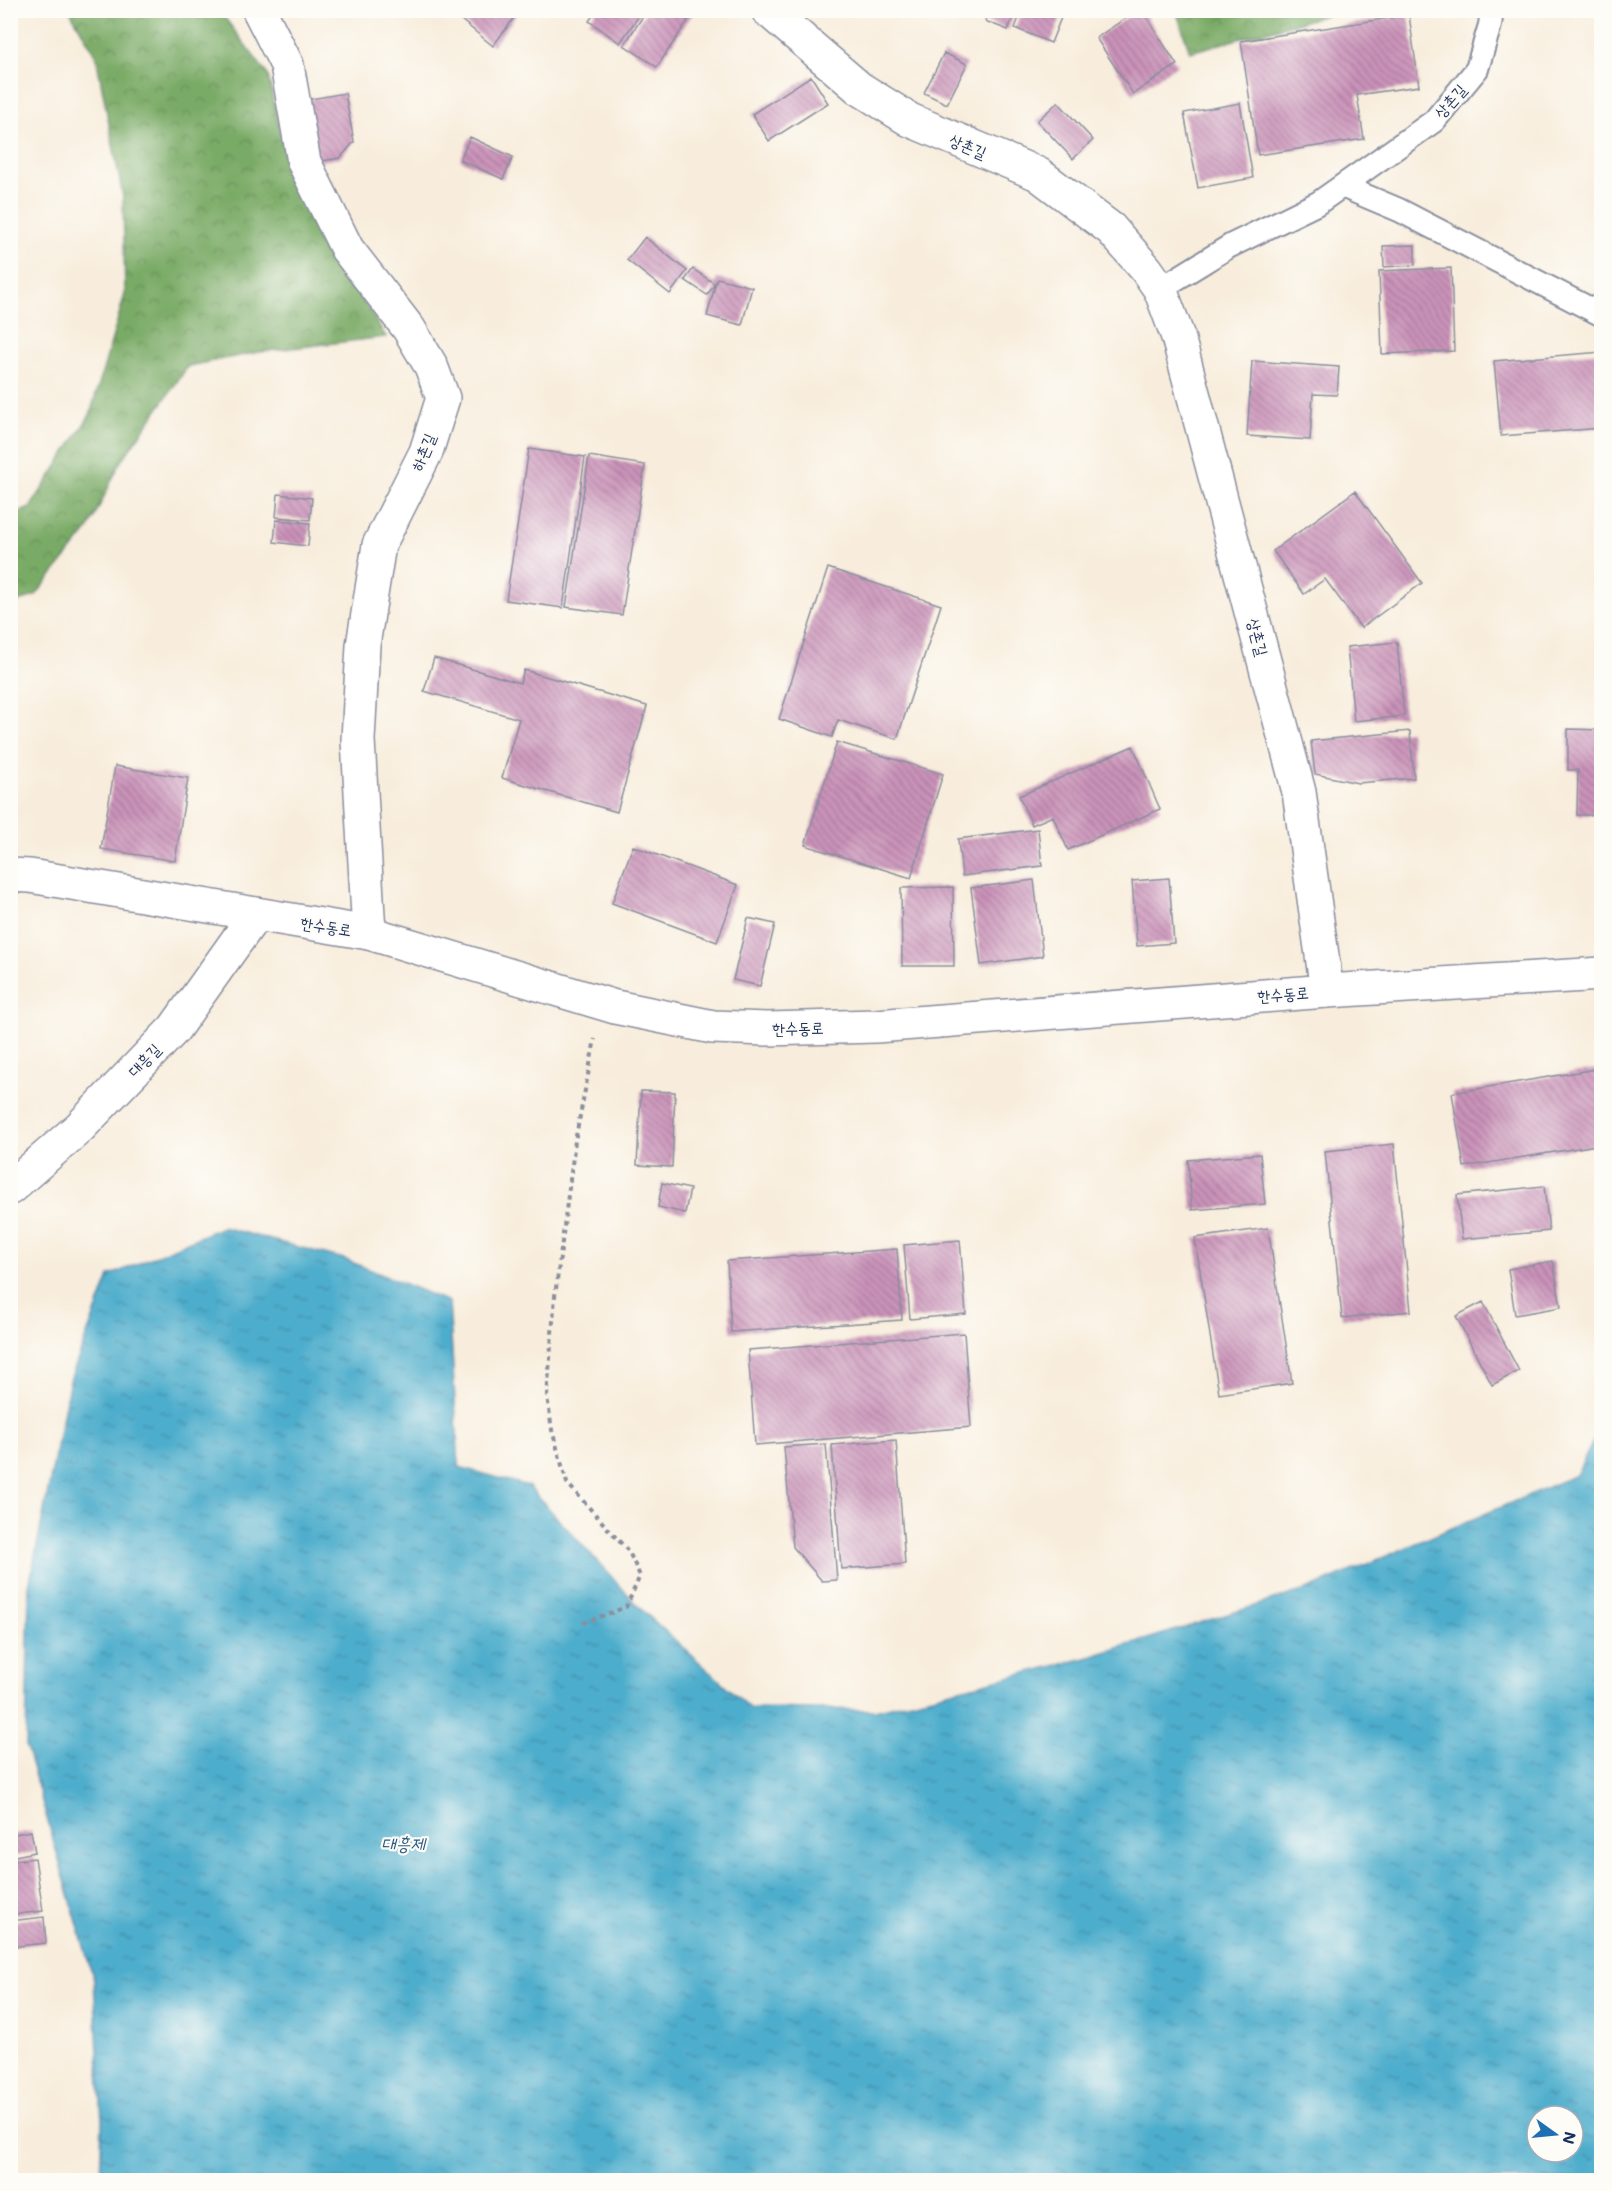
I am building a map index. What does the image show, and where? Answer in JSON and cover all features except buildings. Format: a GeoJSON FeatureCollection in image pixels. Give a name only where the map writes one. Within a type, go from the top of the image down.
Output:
{"type":"FeatureCollection","features":[{"type":"Feature","properties":{"kind":"street","name":"하촌길"},"geometry":{"type":"LineString","coordinates":[[259,10],[287,65],[304,162],[348,249],[409,329],[431,366],[443,398],[426,452],[379,545],[363,645],[358,740],[369,933]]}},
{"type":"Feature","properties":{"kind":"street","name":"상촌길"},"geometry":{"type":"LineString","coordinates":[[768,10],[859,88],[910,120],[1038,174],[1111,229],[1146,269],[1160,289],[1178,337],[1299,792],[1327,991]]}},
{"type":"Feature","properties":{"kind":"street","name":"한수동로"},"geometry":{"type":"LineString","coordinates":[[10,875],[41,878],[369,933],[602,1003],[713,1027],[876,1026],[1327,991],[1602,974]]}},
{"type":"Feature","properties":{"kind":"street","name":"대흥길"},"geometry":{"type":"LineString","coordinates":[[10,1188],[80,1127],[174,1029],[256,914]]}},
{"type":"Feature","properties":{"kind":"lane","name":"상촌길"},"geometry":{"type":"LineString","coordinates":[[1160,289],[1230,246],[1318,203],[1434,121],[1477,69],[1490,26],[1492,10]]}},
{"type":"Feature","properties":{"kind":"lane"},"geometry":{"type":"LineString","coordinates":[[1342,186],[1399,210],[1602,315]]}},
{"type":"Feature","properties":{"kind":"path"},"geometry":{"type":"LineString","coordinates":[[583,1623],[626,1607],[640,1576],[629,1552],[567,1483],[552,1430],[547,1396],[555,1296],[575,1141],[602,1003]]}},
{"type":"Feature","properties":{"kind":"green space"},"geometry":{"type":"Polygon","coordinates":[[[1176,10],[1341,10],[1341,11],[1190,52],[1176,10]]]}},
{"type":"Feature","properties":{"kind":"green space"},"geometry":{"type":"Polygon","coordinates":[[[70,11],[216,11],[225,18],[268,75],[289,175],[329,246],[386,337],[259,352],[188,366],[120,463],[88,530],[36,595],[11,605],[11,516],[30,508],[90,415],[125,294],[123,197],[96,56],[70,11]]]}},
{"type":"Feature","properties":{"kind":"water","name":"대흥제"},"geometry":{"type":"Polygon","coordinates":[[[222,1227],[344,1259],[449,1302],[459,1467],[528,1486],[643,1611],[750,1708],[875,1710],[1086,1658],[1309,1589],[1576,1475],[1601,1426],[1601,2180],[100,2180],[102,2121],[94,1981],[26,1746],[29,1586],[70,1380],[109,1276],[222,1227]]]}}]}
